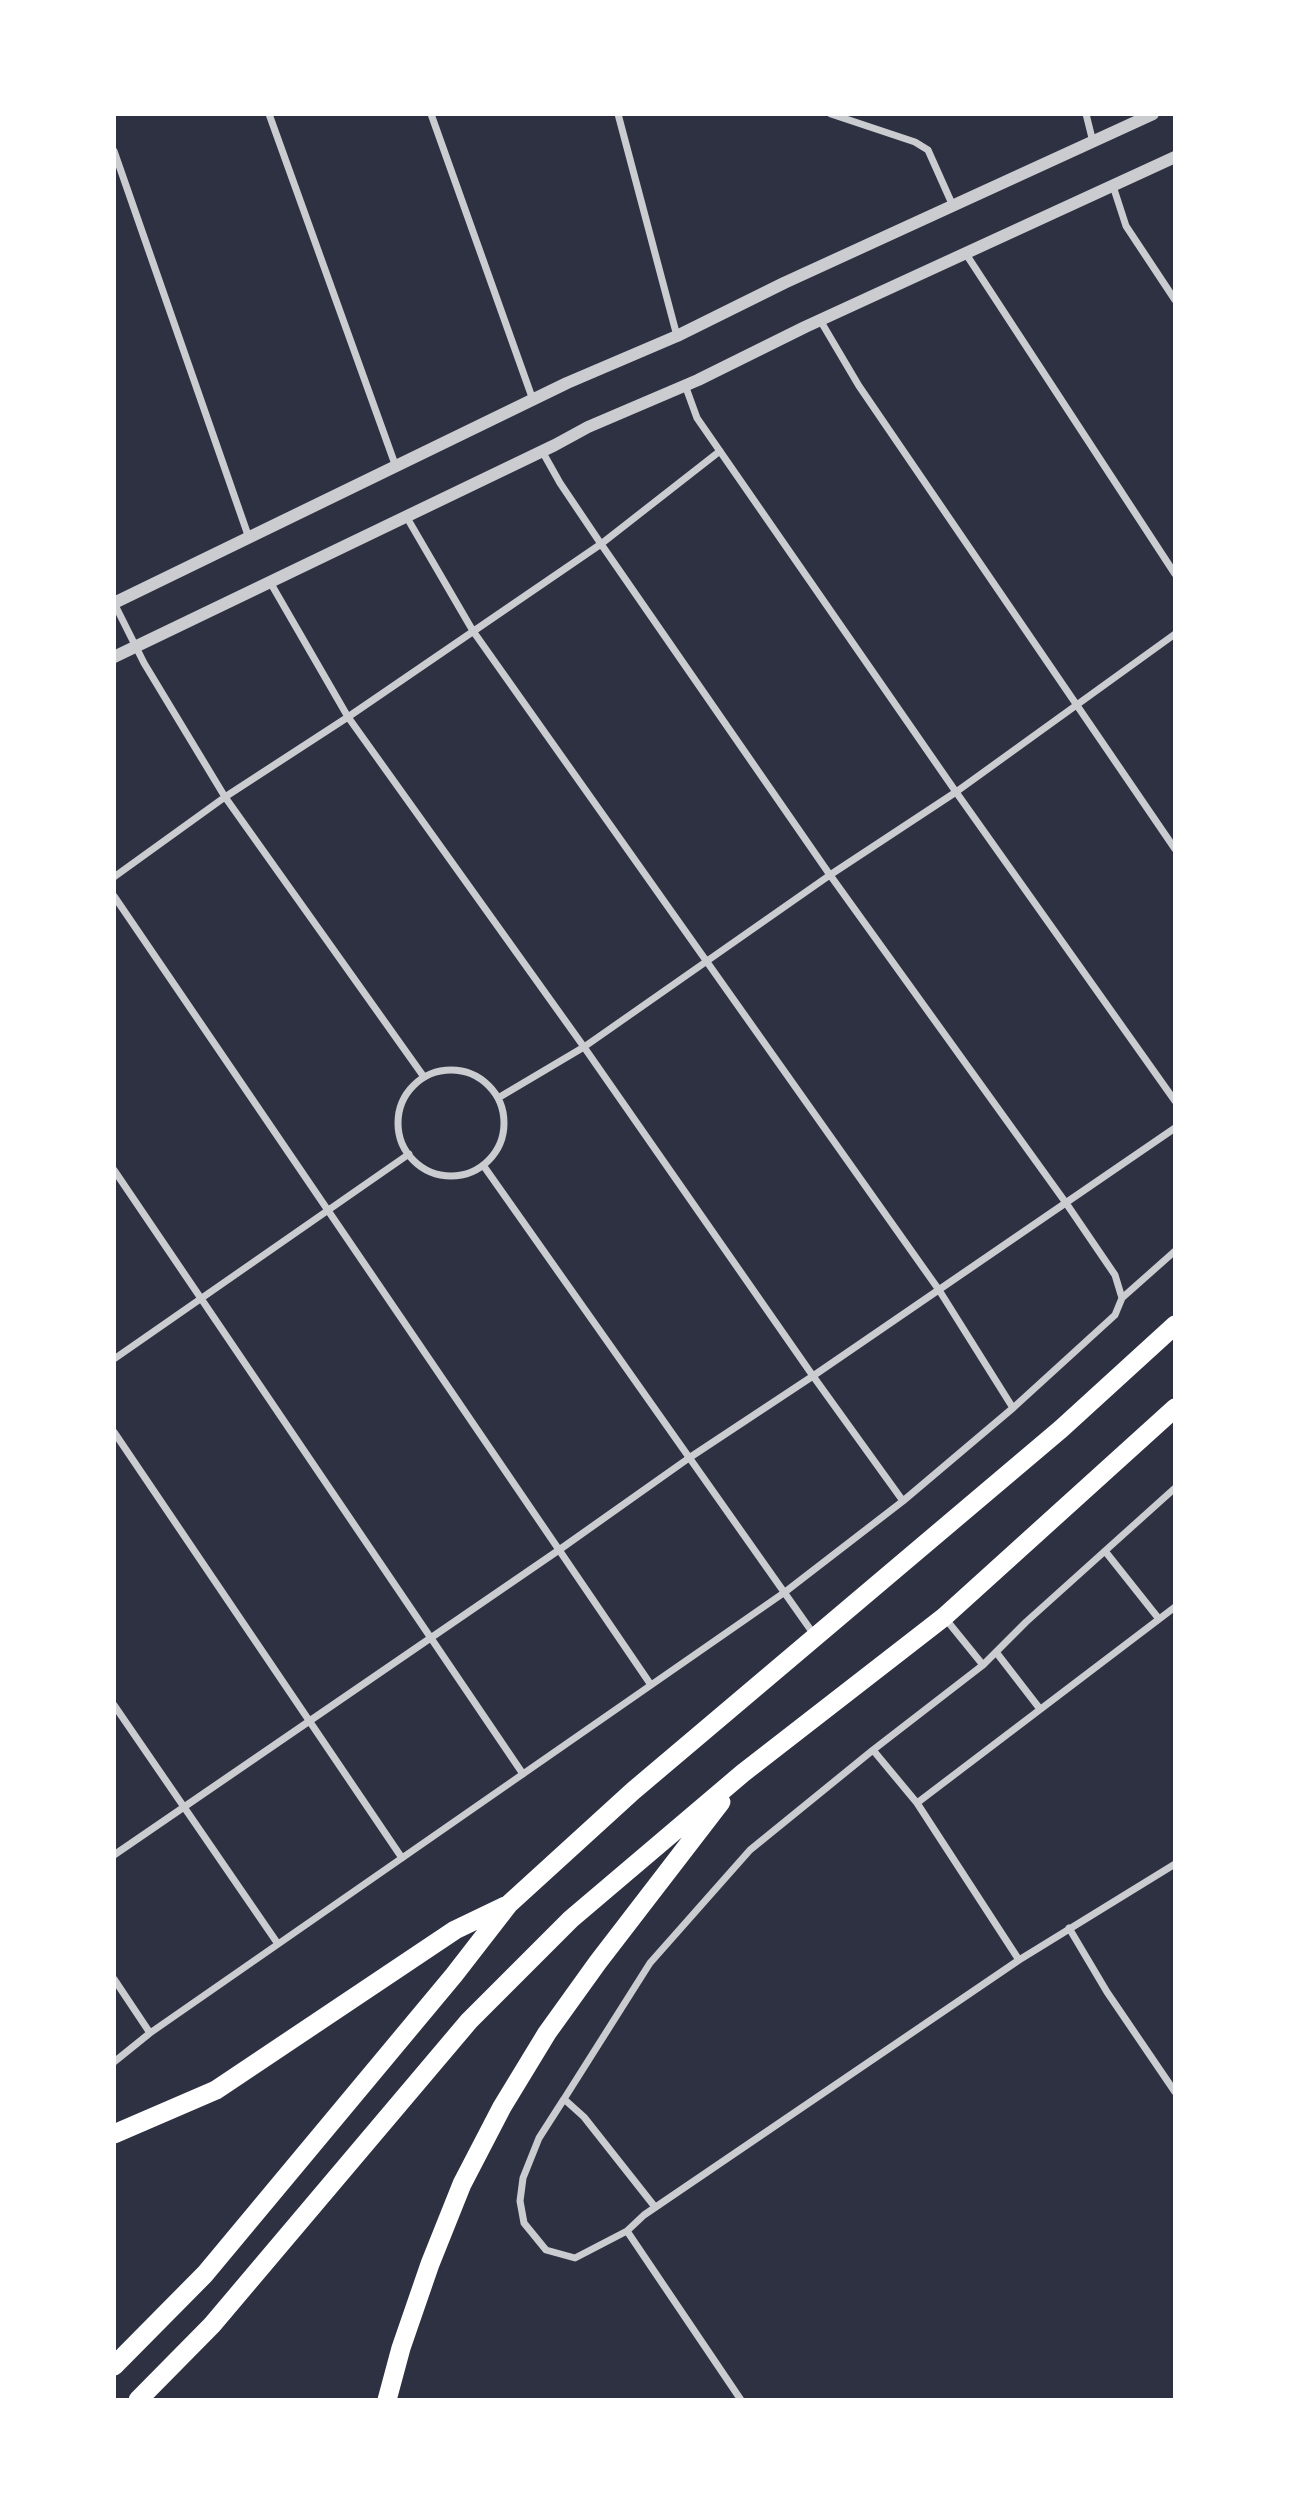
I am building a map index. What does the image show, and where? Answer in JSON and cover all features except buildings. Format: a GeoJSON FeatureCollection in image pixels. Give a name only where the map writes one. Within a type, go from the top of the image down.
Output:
{"type":"FeatureCollection","features":[{"type":"Feature","properties":{"kind":"highway"},"geometry":{"type":"LineString","coordinates":[[114,2366],[205,2274],[454,1975],[509,1904],[633,1791],[1061,1429],[1175,1325]]}},
{"type":"Feature","properties":{"kind":"highway"},"geometry":{"type":"LineString","coordinates":[[138,2400],[212,2325],[469,2021],[571,1919],[743,1773],[944,1617],[1175,1408]]}},
{"type":"Feature","properties":{"kind":"highway"},"geometry":{"type":"LineString","coordinates":[[387,2400],[401,2348],[430,2264],[462,2184],[502,2107],[547,2033],[598,1962],[743,1773]]}},
{"type":"Feature","properties":{"kind":"highway"},"geometry":{"type":"LineString","coordinates":[[114,2134],[216,2090],[455,1930],[509,1904]]}},
{"type":"Feature","properties":{"kind":"street"},"geometry":{"type":"LineString","coordinates":[[269,114],[396,467]]}},
{"type":"Feature","properties":{"kind":"street"},"geometry":{"type":"LineString","coordinates":[[431,114],[533,401]]}},
{"type":"Feature","properties":{"kind":"street"},"geometry":{"type":"LineString","coordinates":[[618,114],[677,336]]}},
{"type":"Feature","properties":{"kind":"street"},"geometry":{"type":"LineString","coordinates":[[831,114],[915,142],[928,150],[953,207]]}},
{"type":"Feature","properties":{"kind":"street"},"geometry":{"type":"LineString","coordinates":[[1086,114],[1093,142]]}},
{"type":"Feature","properties":{"kind":"street"},"geometry":{"type":"LineString","coordinates":[[424,1077],[225,797],[136,647],[114,603],[567,383],[677,336],[784,283],[1153,114]]}},
{"type":"Feature","properties":{"kind":"street"},"geometry":{"type":"LineString","coordinates":[[114,151],[249,538]]}},
{"type":"Feature","properties":{"kind":"street"},"geometry":{"type":"LineString","coordinates":[[114,657],[588,427],[685,385],[1175,157]]}},
{"type":"Feature","properties":{"kind":"street"},"geometry":{"type":"LineString","coordinates":[[1113,186],[1126,226],[1175,300]]}},
{"type":"Feature","properties":{"kind":"street"},"geometry":{"type":"LineString","coordinates":[[966,254],[1175,574]]}},
{"type":"Feature","properties":{"kind":"street"},"geometry":{"type":"LineString","coordinates":[[820,320],[859,386],[1175,849]]}},
{"type":"Feature","properties":{"kind":"street"},"geometry":{"type":"LineString","coordinates":[[685,385],[697,418],[720,452],[1175,1101]]}},
{"type":"Feature","properties":{"kind":"street"},"geometry":{"type":"LineString","coordinates":[[542,451],[560,484],[600,544],[830,875],[1066,1203],[1115,1275],[1122,1298]]}},
{"type":"Feature","properties":{"kind":"street"},"geometry":{"type":"LineString","coordinates":[[114,877],[225,797],[348,717],[600,544],[720,452]]}},
{"type":"Feature","properties":{"kind":"street"},"geometry":{"type":"LineString","coordinates":[[406,516],[474,631],[939,1290],[1013,1408]]}},
{"type":"Feature","properties":{"kind":"street"},"geometry":{"type":"LineString","coordinates":[[270,582],[292,625],[348,717],[584,1047],[903,1502]]}},
{"type":"Feature","properties":{"kind":"street"},"geometry":{"type":"LineString","coordinates":[[498,1098],[584,1047],[830,875],[956,792],[1175,634]]}},
{"type":"Feature","properties":{"kind":"street"},"geometry":{"type":"LineString","coordinates":[[114,897],[651,1685]]}},
{"type":"Feature","properties":{"kind":"street"},"geometry":{"type":"LineString","coordinates":[[448,1070],[473,1074],[487,1084],[498,1098],[503,1111],[501,1141],[494,1154],[471,1172],[444,1175],[418,1164],[401,1141],[399,1112],[408,1092],[424,1077],[448,1070]]}},
{"type":"Feature","properties":{"kind":"street"},"geometry":{"type":"LineString","coordinates":[[114,1855],[1175,1128]]}},
{"type":"Feature","properties":{"kind":"street"},"geometry":{"type":"LineString","coordinates":[[114,1359],[409,1154]]}},
{"type":"Feature","properties":{"kind":"street"},"geometry":{"type":"LineString","coordinates":[[483,1165],[815,1636]]}},
{"type":"Feature","properties":{"kind":"street"},"geometry":{"type":"LineString","coordinates":[[114,1170],[523,1774]]}},
{"type":"Feature","properties":{"kind":"street"},"geometry":{"type":"LineString","coordinates":[[114,2062],[150,2032],[785,1592],[903,1502],[1013,1408],[1115,1315],[1122,1298],[1175,1251]]}},
{"type":"Feature","properties":{"kind":"street"},"geometry":{"type":"LineString","coordinates":[[114,1432],[402,1858]]}},
{"type":"Feature","properties":{"kind":"street"},"geometry":{"type":"LineString","coordinates":[[1175,1488],[1026,1622],[984,1665],[873,1750],[750,1850],[650,1963],[539,2138],[523,2178],[520,2201],[524,2223],[546,2250],[575,2258],[627,2231],[643,2214],[1019,1960],[1175,1864]]}},
{"type":"Feature","properties":{"kind":"street"},"geometry":{"type":"LineString","coordinates":[[1105,1551],[1159,1619]]}},
{"type":"Feature","properties":{"kind":"street"},"geometry":{"type":"LineString","coordinates":[[917,1803],[1175,1607]]}},
{"type":"Feature","properties":{"kind":"street"},"geometry":{"type":"LineString","coordinates":[[944,1617],[984,1665]]}},
{"type":"Feature","properties":{"kind":"street"},"geometry":{"type":"LineString","coordinates":[[996,1652],[1040,1709]]}},
{"type":"Feature","properties":{"kind":"street"},"geometry":{"type":"LineString","coordinates":[[114,1705],[278,1944]]}},
{"type":"Feature","properties":{"kind":"street"},"geometry":{"type":"LineString","coordinates":[[873,1750],[917,1803],[1019,1960]]}},
{"type":"Feature","properties":{"kind":"street"},"geometry":{"type":"LineString","coordinates":[[1069,1928],[1107,1992],[1175,2092]]}},
{"type":"Feature","properties":{"kind":"street"},"geometry":{"type":"LineString","coordinates":[[114,1979],[150,2032]]}},
{"type":"Feature","properties":{"kind":"street"},"geometry":{"type":"LineString","coordinates":[[564,2099],[584,2117],[655,2207]]}},
{"type":"Feature","properties":{"kind":"street"},"geometry":{"type":"LineString","coordinates":[[627,2231],[741,2400]]}}]}
